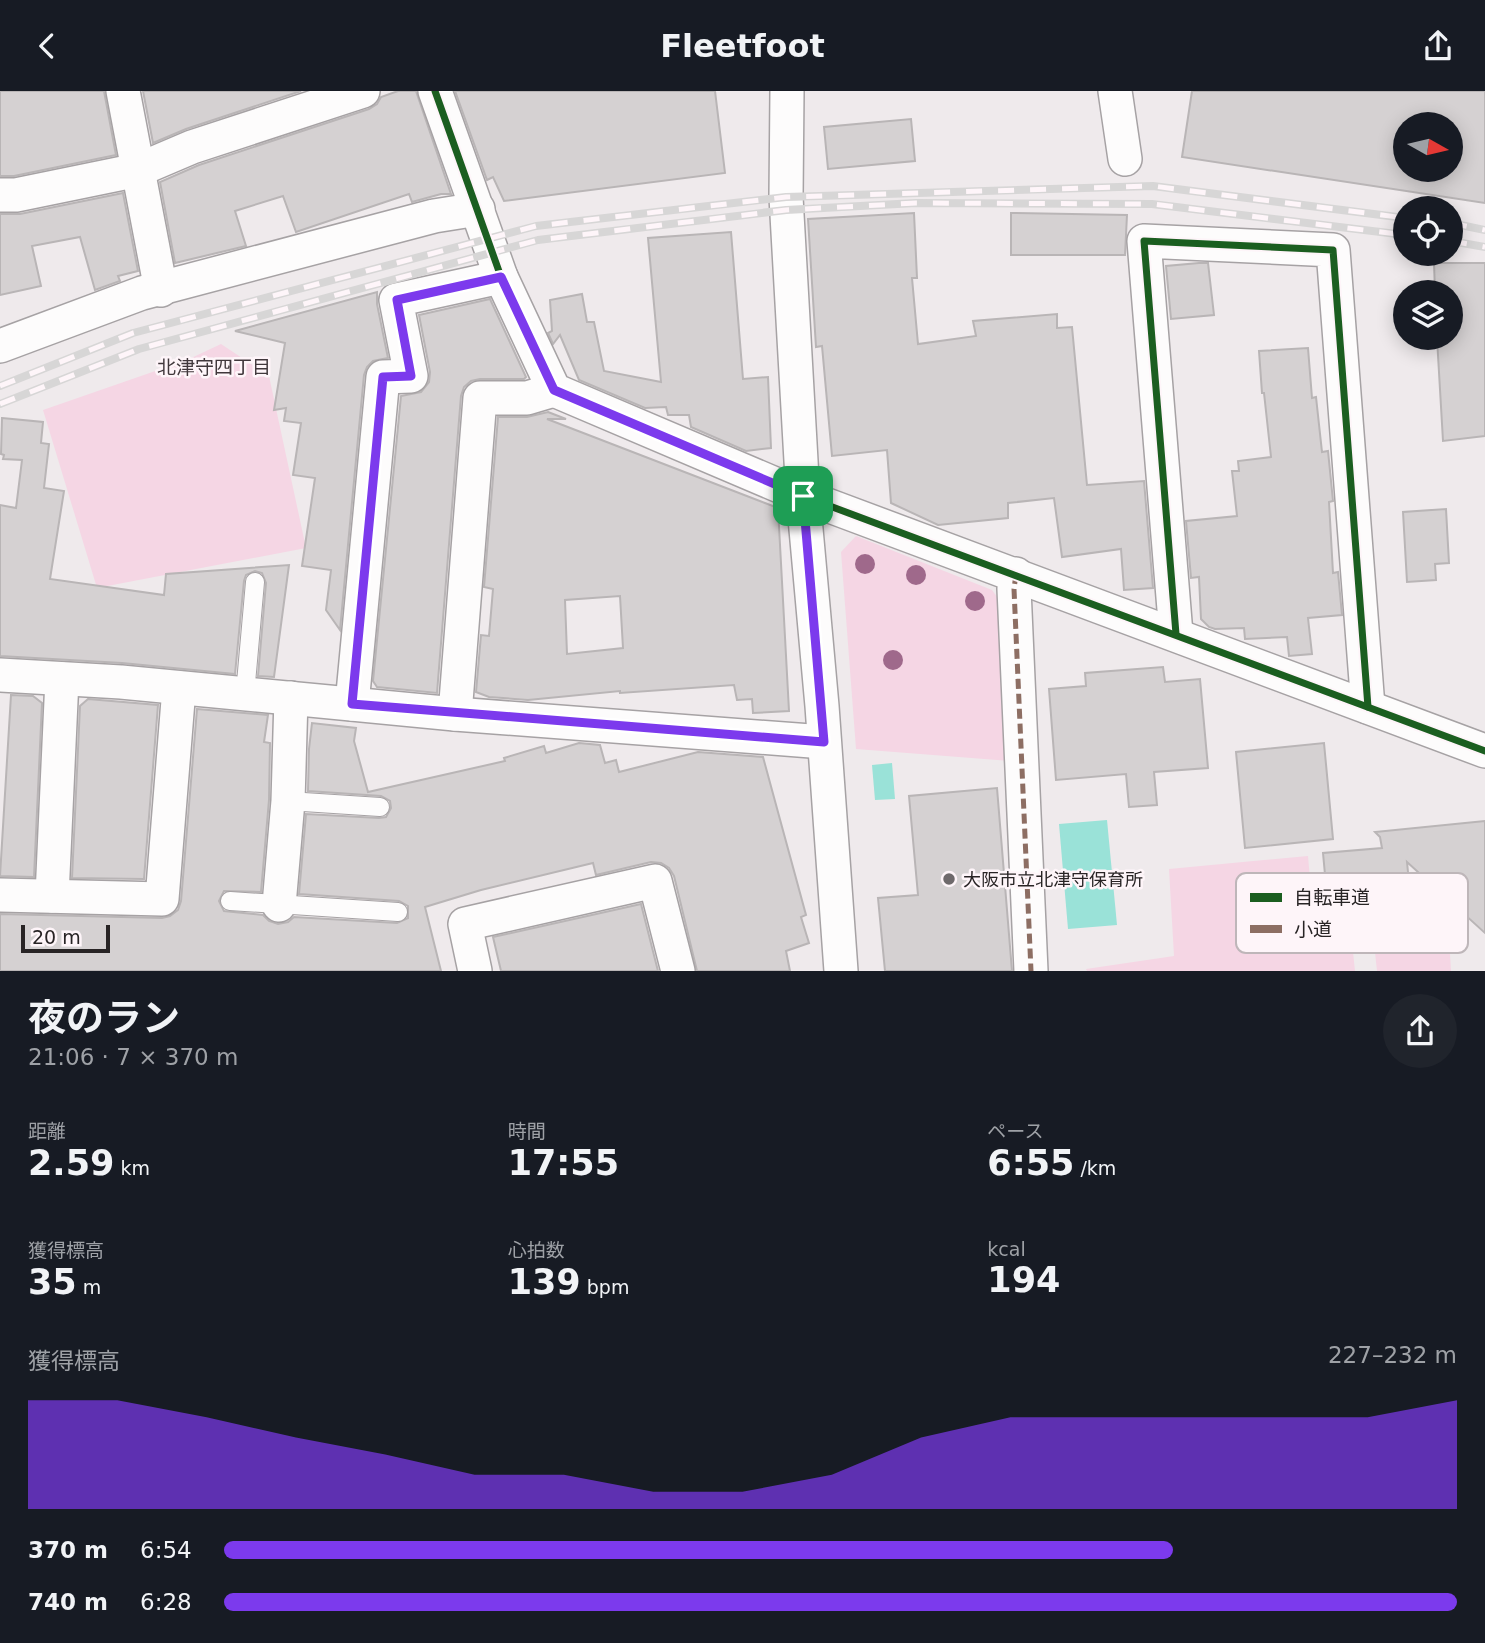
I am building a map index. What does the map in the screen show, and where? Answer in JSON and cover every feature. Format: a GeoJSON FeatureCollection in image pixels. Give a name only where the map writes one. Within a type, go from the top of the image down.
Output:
{"type":"FeatureCollection","features":[{"type":"Feature","properties":{"kind":"street"},"geometry":{"type":"LineString","coordinates":[[122,91],[160,290]]}},
{"type":"Feature","properties":{"kind":"street"},"geometry":{"type":"LineString","coordinates":[[0,195],[16,195],[138,170],[192,147],[363,91]]}},
{"type":"Feature","properties":{"kind":"street"},"geometry":{"type":"LineString","coordinates":[[435,91],[501,277],[554,390]]}},
{"type":"Feature","properties":{"kind":"street"},"geometry":{"type":"LineString","coordinates":[[787,91],[786,197],[803,496],[841,971]]}},
{"type":"Feature","properties":{"kind":"street"},"geometry":{"type":"LineString","coordinates":[[1115,91],[1125,159]]}},
{"type":"Feature","properties":{"kind":"street"},"geometry":{"type":"LineString","coordinates":[[0,346],[142,293],[434,216],[478,209]]}},
{"type":"Feature","properties":{"kind":"street"},"geometry":{"type":"LineString","coordinates":[[1176,634],[1144,241],[1333,250],[1368,707]]}},
{"type":"Feature","properties":{"kind":"street"},"geometry":{"type":"LineString","coordinates":[[352,704],[383,377],[411,376],[397,300],[501,277]]}},
{"type":"Feature","properties":{"kind":"street"},"geometry":{"type":"LineString","coordinates":[[455,714],[480,398],[527,398],[554,390],[803,496],[1485,751]]}},
{"type":"Feature","properties":{"kind":"street"},"geometry":{"type":"LineString","coordinates":[[1016,574],[1014,589],[1031,971]]}},
{"type":"Feature","properties":{"kind":"street"},"geometry":{"type":"LineString","coordinates":[[0,675],[824,742]]}},
{"type":"Feature","properties":{"kind":"street"},"geometry":{"type":"LineString","coordinates":[[52,896],[62,679]]}},
{"type":"Feature","properties":{"kind":"street"},"geometry":{"type":"LineString","coordinates":[[0,895],[162,899],[178,688]]}},
{"type":"Feature","properties":{"kind":"street"},"geometry":{"type":"LineString","coordinates":[[279,905],[288,801],[291,698]]}},
{"type":"Feature","properties":{"kind":"street"},"geometry":{"type":"LineString","coordinates":[[475,971],[465,924],[655,881],[678,971]]}},
{"type":"Feature","properties":{"kind":"lane"},"geometry":{"type":"LineString","coordinates":[[245,694],[255,582]]}},
{"type":"Feature","properties":{"kind":"lane"},"geometry":{"type":"LineString","coordinates":[[288,801],[380,807]]}},
{"type":"Feature","properties":{"kind":"lane"},"geometry":{"type":"LineString","coordinates":[[230,901],[398,912]]}},
{"type":"Feature","properties":{"kind":"shaded area"},"geometry":{"type":"Polygon","coordinates":[[[221,344],[269,376],[306,548],[97,588],[43,410],[187,360],[221,344]]]}},
{"type":"Feature","properties":{"kind":"shaded area"},"geometry":{"type":"Polygon","coordinates":[[[856,536],[992,590],[1003,605],[1010,761],[856,749],[841,552],[856,536]]]}},
{"type":"Feature","properties":{"kind":"shaded area"},"geometry":{"type":"Polygon","coordinates":[[[892,763],[895,799],[875,800],[872,765],[892,763]]]}},
{"type":"Feature","properties":{"kind":"shaded area"},"geometry":{"type":"Polygon","coordinates":[[[1107,820],[1117,925],[1068,929],[1059,824],[1107,820]]]}},
{"type":"Feature","properties":{"kind":"shaded area"},"geometry":{"type":"Polygon","coordinates":[[[1308,856],[1309,873],[1236,873],[1236,953],[1353,953],[1355,971],[1087,971],[1086,969],[1174,956],[1169,869],[1308,856]]]}},
{"type":"Feature","properties":{"kind":"shaded area"},"geometry":{"type":"Polygon","coordinates":[[[1375,953],[1450,953],[1451,971],[1377,971],[1375,953]]]}},
{"type":"Feature","properties":{"kind":"building"},"geometry":{"type":"Polygon","coordinates":[[[0,91],[104,91],[116,155],[14,176],[0,176],[0,91]]]}},
{"type":"Feature","properties":{"kind":"building"},"geometry":{"type":"Polygon","coordinates":[[[143,91],[301,91],[186,129],[153,143],[143,91]]]}},
{"type":"Feature","properties":{"kind":"building"},"geometry":{"type":"Polygon","coordinates":[[[398,91],[416,91],[451,194],[412,202],[409,194],[296,232],[283,196],[235,211],[246,246],[175,263],[160,182],[199,165],[369,109],[377,104],[381,97],[398,91]]]}},
{"type":"Feature","properties":{"kind":"building"},"geometry":{"type":"Polygon","coordinates":[[[455,91],[715,91],[725,173],[504,201],[493,177],[487,180],[455,91]]]}},
{"type":"Feature","properties":{"kind":"building"},"geometry":{"type":"Polygon","coordinates":[[[1192,91],[1485,91],[1485,203],[1463,200],[1463,196],[1439,196],[1182,157],[1192,91]]]}},
{"type":"Feature","properties":{"kind":"building"},"geometry":{"type":"Polygon","coordinates":[[[911,119],[915,161],[828,169],[824,127],[911,119]]]}},
{"type":"Feature","properties":{"kind":"building"},"geometry":{"type":"Polygon","coordinates":[[[123,193],[138,271],[118,276],[120,281],[95,290],[80,237],[32,246],[41,286],[0,295],[0,214],[20,214],[123,193]]]}},
{"type":"Feature","properties":{"kind":"building"},"geometry":{"type":"Polygon","coordinates":[[[914,213],[917,278],[912,278],[918,344],[976,336],[973,321],[1057,314],[1057,328],[1072,327],[1087,485],[1144,481],[1153,588],[1124,590],[1121,549],[1062,557],[1054,498],[1008,503],[1008,518],[938,525],[891,503],[887,450],[832,456],[822,346],[816,347],[808,219],[914,213]]]}},
{"type":"Feature","properties":{"kind":"building"},"geometry":{"type":"Polygon","coordinates":[[[1011,213],[1127,215],[1125,255],[1011,255],[1011,213]]]}},
{"type":"Feature","properties":{"kind":"building"},"geometry":{"type":"Polygon","coordinates":[[[731,232],[743,379],[768,377],[771,448],[746,451],[691,427],[689,415],[668,415],[666,407],[645,408],[579,380],[560,335],[553,344],[548,333],[552,331],[550,300],[582,294],[587,322],[594,322],[604,371],[661,382],[648,238],[731,232]]]}},
{"type":"Feature","properties":{"kind":"building"},"geometry":{"type":"Polygon","coordinates":[[[1208,263],[1214,315],[1171,319],[1166,266],[1208,263]]]}},
{"type":"Feature","properties":{"kind":"building"},"geometry":{"type":"Polygon","coordinates":[[[1485,263],[1485,436],[1443,441],[1438,350],[1463,350],[1463,280],[1435,280],[1434,266],[1485,263]]]}},
{"type":"Feature","properties":{"kind":"building"},"geometry":{"type":"Polygon","coordinates":[[[377,292],[388,358],[373,361],[364,375],[340,630],[326,610],[331,570],[302,566],[315,478],[293,475],[301,423],[284,421],[286,408],[274,410],[285,343],[235,331],[377,292]]]}},
{"type":"Feature","properties":{"kind":"building"},"geometry":{"type":"Polygon","coordinates":[[[490,299],[526,377],[471,381],[464,387],[461,396],[437,693],[377,687],[373,681],[401,396],[421,392],[429,382],[430,372],[419,315],[490,299]]]}},
{"type":"Feature","properties":{"kind":"building"},"geometry":{"type":"Polygon","coordinates":[[[1308,348],[1312,398],[1316,397],[1322,452],[1328,451],[1333,501],[1329,502],[1333,573],[1338,572],[1342,615],[1308,618],[1312,654],[1289,656],[1287,637],[1245,639],[1244,628],[1215,629],[1201,619],[1199,577],[1191,578],[1186,521],[1237,516],[1232,471],[1239,471],[1238,461],[1271,457],[1259,351],[1308,348]]]}},
{"type":"Feature","properties":{"kind":"building"},"geometry":{"type":"Polygon","coordinates":[[[548,412],[566,419],[547,419],[778,508],[789,711],[753,713],[752,699],[737,700],[734,685],[620,691],[528,700],[489,697],[476,692],[481,635],[489,636],[493,589],[484,587],[498,417],[527,417],[548,412]],[[620,596],[565,600],[567,654],[623,648],[620,596]]]}},
{"type":"Feature","properties":{"kind":"building"},"geometry":{"type":"Polygon","coordinates":[[[2,418],[43,422],[41,443],[49,444],[44,488],[64,491],[50,579],[164,595],[166,574],[289,565],[274,677],[258,676],[266,583],[262,573],[255,571],[246,575],[244,581],[235,674],[122,663],[0,656],[0,505],[16,508],[22,460],[3,459],[2,418]]]}},
{"type":"Feature","properties":{"kind":"building"},"geometry":{"type":"Polygon","coordinates":[[[1446,509],[1449,563],[1435,564],[1436,580],[1407,582],[1403,512],[1446,509]]]}},
{"type":"Feature","properties":{"kind":"building"},"geometry":{"type":"Polygon","coordinates":[[[1163,667],[1165,682],[1200,679],[1208,768],[1154,772],[1157,805],[1129,807],[1126,774],[1056,780],[1049,689],[1086,686],[1085,673],[1163,667]]]}},
{"type":"Feature","properties":{"kind":"building"},"geometry":{"type":"Polygon","coordinates":[[[11,695],[33,696],[42,703],[34,877],[0,876],[11,695]]]}},
{"type":"Feature","properties":{"kind":"building"},"geometry":{"type":"Polygon","coordinates":[[[88,699],[158,705],[144,879],[72,878],[80,706],[88,699]]]}},
{"type":"Feature","properties":{"kind":"building"},"geometry":{"type":"Polygon","coordinates":[[[197,709],[268,715],[264,742],[270,743],[269,800],[261,892],[224,891],[219,901],[224,911],[263,915],[278,924],[288,922],[294,917],[397,923],[408,918],[408,906],[399,901],[299,894],[306,814],[379,818],[386,817],[391,808],[390,801],[381,796],[308,791],[312,723],[356,728],[354,741],[368,792],[505,761],[504,758],[544,746],[546,753],[579,743],[600,745],[605,763],[616,760],[619,772],[698,752],[763,757],[806,915],[801,917],[809,943],[786,951],[790,971],[697,971],[674,876],[669,868],[661,863],[651,862],[596,875],[593,863],[481,890],[425,907],[441,971],[0,971],[0,914],[162,918],[178,910],[181,901],[197,709]]]}},
{"type":"Feature","properties":{"kind":"building"},"geometry":{"type":"Polygon","coordinates":[[[1324,743],[1333,839],[1245,848],[1236,752],[1324,743]]]}},
{"type":"Feature","properties":{"kind":"building"},"geometry":{"type":"Polygon","coordinates":[[[997,788],[1012,971],[885,971],[878,898],[918,895],[909,796],[997,788]]]}},
{"type":"Feature","properties":{"kind":"building"},"geometry":{"type":"Polygon","coordinates":[[[1485,821],[1485,933],[1468,918],[1468,873],[1419,873],[1407,862],[1408,873],[1325,873],[1323,853],[1382,848],[1380,837],[1375,832],[1485,821]]]}},
{"type":"Feature","properties":{"kind":"building"},"geometry":{"type":"Polygon","coordinates":[[[641,904],[658,971],[501,971],[493,937],[641,904]]]}},
{"type":"Feature","properties":{"kind":"railway"},"geometry":{"type":"LineString","coordinates":[[0,386],[133,333],[536,226],[786,197],[1153,186],[1393,216]]}},
{"type":"Feature","properties":{"kind":"railway"},"geometry":{"type":"LineString","coordinates":[[0,404],[139,349],[538,240],[786,210],[916,203],[1152,204],[1393,234]]}},
{"type":"Feature","properties":{"kind":"railway"},"geometry":{"type":"LineString","coordinates":[[1463,225],[1485,230]]}},
{"type":"Feature","properties":{"kind":"railway"},"geometry":{"type":"LineString","coordinates":[[1463,243],[1485,247]]}},
{"type":"Feature","properties":{"kind":"marked path"},"geometry":{"type":"LineString","coordinates":[[1016,574],[1014,589],[1031,971]]}},
{"type":"Feature","properties":{"kind":"cycle path"},"geometry":{"type":"LineString","coordinates":[[435,91],[501,277],[554,390],[803,496],[1485,751]]}},
{"type":"Feature","properties":{"kind":"cycle path"},"geometry":{"type":"LineString","coordinates":[[1176,634],[1144,241],[1333,250],[1368,707]]}},
{"type":"Feature","properties":{"kind":"place","name":"大阪市立北津守保育所"},"geometry":{"type":"Point","coordinates":[949,879]}},
{"type":"Feature","properties":{"kind":"district","name":"北津守四丁目"},"geometry":{"type":"Point","coordinates":[214,367]}},
{"type":"Feature","properties":{"kind":"route"},"geometry":{"type":"LineString","coordinates":[[501,277],[554,390],[803,496],[824,742],[352,704],[383,377],[411,376],[397,300],[501,277]]}}]}
